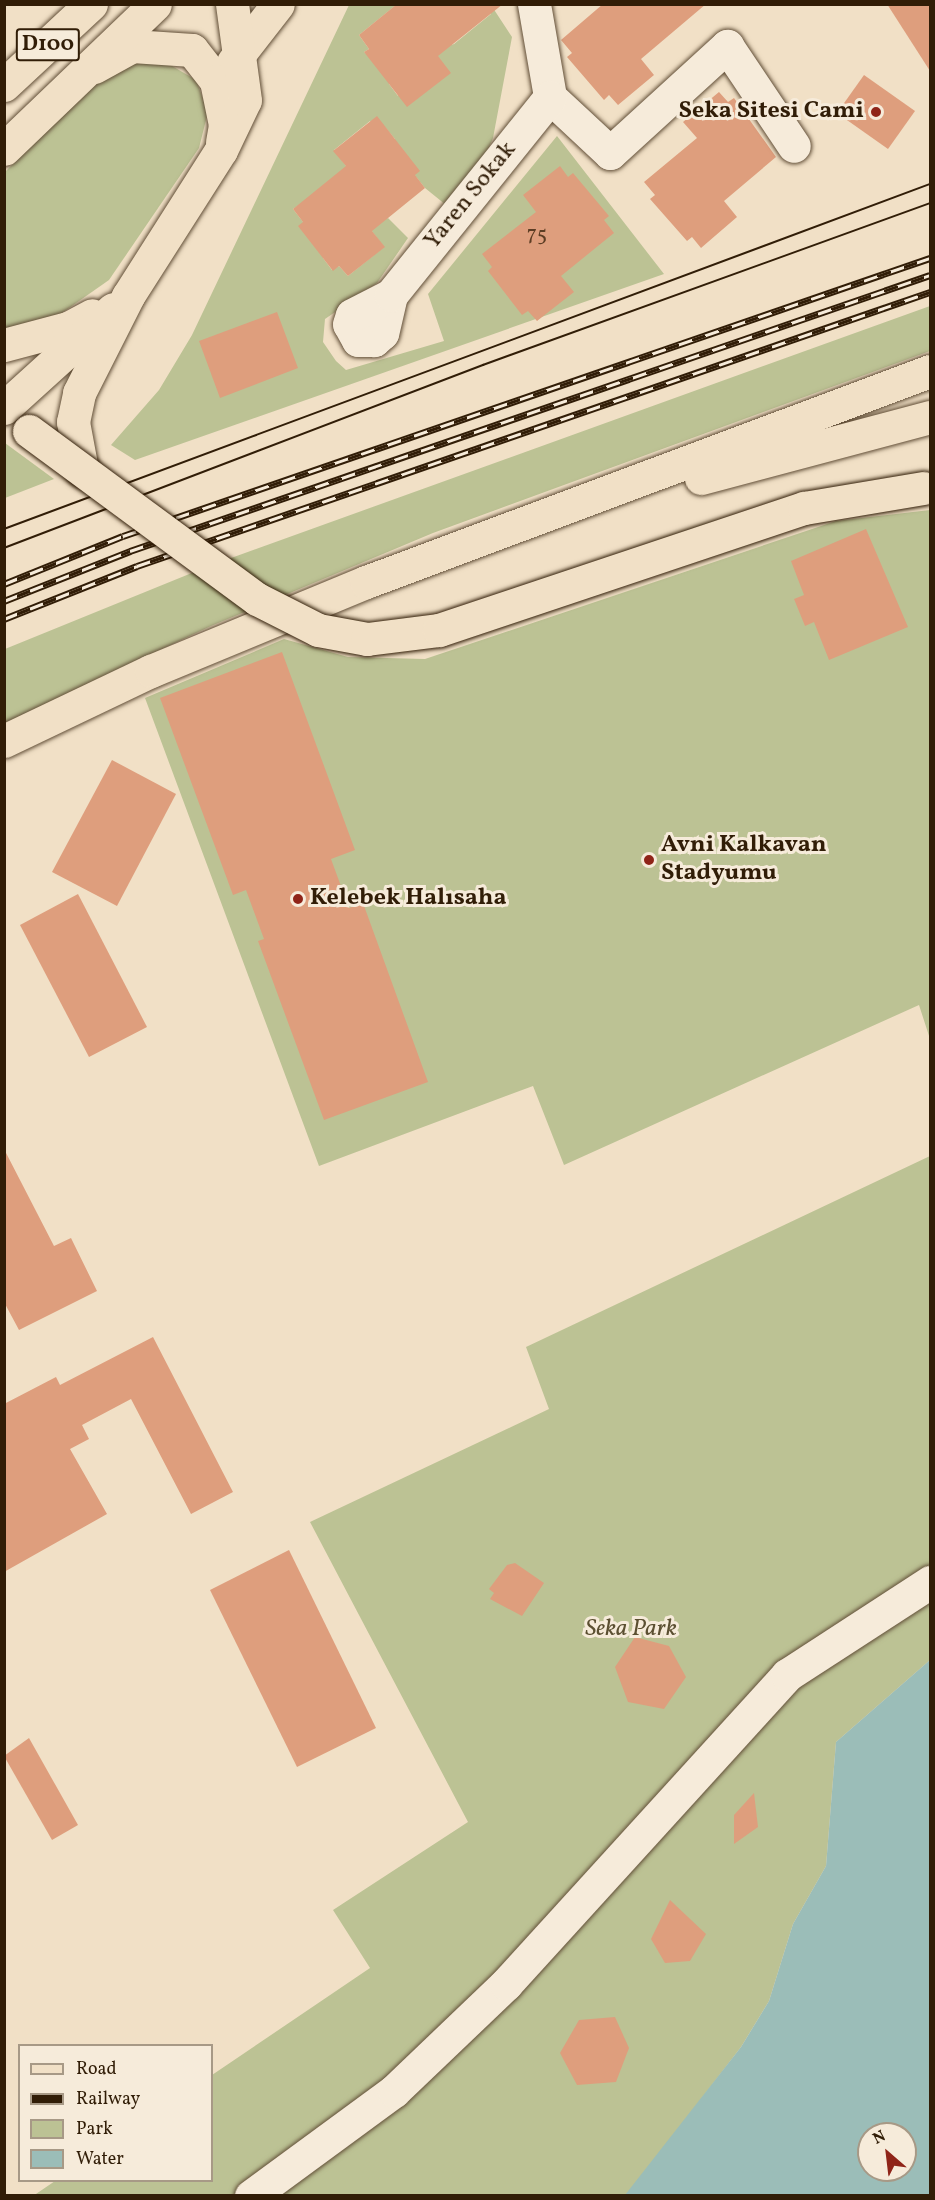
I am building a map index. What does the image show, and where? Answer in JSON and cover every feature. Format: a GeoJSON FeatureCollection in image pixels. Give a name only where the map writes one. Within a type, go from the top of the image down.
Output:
{"type":"FeatureCollection","features":[{"type":"Feature","properties":{"kind":"main road","name":"D100"},"geometry":{"type":"LineString","coordinates":[[4,85],[91,4]]}},
{"type":"Feature","properties":{"kind":"main road"},"geometry":{"type":"LineString","coordinates":[[4,149],[155,4]]}},
{"type":"Feature","properties":{"kind":"main road"},"geometry":{"type":"LineString","coordinates":[[82,470],[73,422],[79,393],[128,296],[221,150],[245,100],[232,4]]}},
{"type":"Feature","properties":{"kind":"main road"},"geometry":{"type":"LineString","coordinates":[[219,95],[239,48],[278,4]]}},
{"type":"Feature","properties":{"kind":"main road"},"geometry":{"type":"LineString","coordinates":[[78,78],[132,46],[161,44],[192,50],[208,64],[219,95],[225,125],[221,150]]}},
{"type":"Feature","properties":{"kind":"main road"},"geometry":{"type":"LineString","coordinates":[[4,345],[68,328],[128,296]]}},
{"type":"Feature","properties":{"kind":"main road"},"geometry":{"type":"LineString","coordinates":[[128,296],[4,410],[257,599],[318,630],[367,639],[439,630],[804,508],[927,488]]}},
{"type":"Feature","properties":{"kind":"main road"},"geometry":{"type":"LineString","coordinates":[[4,741],[151,671],[366,582],[548,518],[930,371]]}},
{"type":"Feature","properties":{"kind":"main road"},"geometry":{"type":"LineString","coordinates":[[548,518],[930,417]]}},
{"type":"Feature","properties":{"kind":"street"},"geometry":{"type":"LineString","coordinates":[[534,4],[550,97],[610,153],[727,46],[794,146]]}},
{"type":"Feature","properties":{"kind":"street","name":"Yaren Sokak"},"geometry":{"type":"LineString","coordinates":[[391,295],[550,97]]}},
{"type":"Feature","properties":{"kind":"street"},"geometry":{"type":"LineString","coordinates":[[251,2196],[394,2091],[506,1984],[787,1675],[930,1582]]}},
{"type":"Feature","properties":{"kind":"green space"},"geometry":{"type":"Polygon","coordinates":[[[349,5],[396,5],[359,35],[369,49],[364,52],[394,79],[389,84],[398,96],[434,51],[454,44],[491,14],[491,5],[512,37],[493,138],[478,173],[446,205],[425,188],[390,144],[395,139],[385,127],[379,132],[370,121],[334,150],[350,171],[293,209],[328,254],[323,258],[332,270],[339,266],[348,276],[384,247],[368,226],[388,218],[408,238],[377,283],[325,319],[323,342],[336,361],[346,370],[444,341],[428,294],[557,136],[664,274],[135,460],[111,445],[159,390],[192,335],[349,5]]]}},
{"type":"Feature","properties":{"kind":"green space"},"geometry":{"type":"Polygon","coordinates":[[[136,58],[167,63],[196,80],[208,112],[199,148],[109,280],[59,315],[5,329],[5,172],[91,84],[136,58]]]}},
{"type":"Feature","properties":{"kind":"green space"},"geometry":{"type":"Polygon","coordinates":[[[930,306],[930,351],[433,533],[211,626],[5,723],[5,649],[209,566],[930,306]]]}},
{"type":"Feature","properties":{"kind":"green space"},"geometry":{"type":"Polygon","coordinates":[[[5,443],[54,479],[5,498],[5,443]]]}},
{"type":"Feature","properties":{"kind":"green space"},"geometry":{"type":"Polygon","coordinates":[[[930,510],[930,1039],[919,1005],[564,1165],[533,1086],[319,1166],[145,698],[284,639],[348,657],[425,659],[836,521],[930,510]]]}},
{"type":"Feature","properties":{"kind":"green space","name":"Seka Park"},"geometry":{"type":"Polygon","coordinates":[[[930,1156],[930,1660],[836,1742],[826,1866],[793,1924],[769,2001],[741,2047],[625,2196],[33,2196],[54,2182],[213,2182],[213,2074],[370,1968],[333,1910],[468,1822],[310,1522],[549,1409],[526,1347],[930,1156]]]}},
{"type":"Feature","properties":{"kind":"water"},"geometry":{"type":"Polygon","coordinates":[[[930,1660],[930,2195],[625,2195],[741,2047],[769,2001],[793,1924],[826,1866],[836,1742],[930,1660]]]}},
{"type":"Feature","properties":{"kind":"building"},"geometry":{"type":"Polygon","coordinates":[[[397,4],[503,4],[438,56],[451,73],[407,107],[364,52],[369,49],[359,35],[397,4]]]}},
{"type":"Feature","properties":{"kind":"building"},"geometry":{"type":"Polygon","coordinates":[[[603,4],[706,4],[641,59],[654,75],[618,105],[609,95],[604,100],[567,57],[572,53],[561,40],[603,4]]]}},
{"type":"Feature","properties":{"kind":"building"},"geometry":{"type":"Polygon","coordinates":[[[887,4],[930,4],[930,71],[887,4]]]}},
{"type":"Feature","properties":{"kind":"building","name":"Seka Sitesi Cami"},"geometry":{"type":"Polygon","coordinates":[[[864,75],[915,111],[888,149],[837,113],[864,75]]]}},
{"type":"Feature","properties":{"kind":"building"},"geometry":{"type":"Polygon","coordinates":[[[719,92],[728,102],[734,98],[776,157],[724,201],[737,217],[701,248],[692,237],[687,241],[650,199],[655,195],[644,182],[697,138],[683,122],[719,92]]]}},
{"type":"Feature","properties":{"kind":"building"},"geometry":{"type":"Polygon","coordinates":[[[377,116],[420,171],[415,175],[425,188],[372,231],[385,247],[348,276],[339,266],[333,271],[298,226],[303,222],[293,209],[346,166],[333,151],[377,116]]]}},
{"type":"Feature","properties":{"kind":"building"},"geometry":{"type":"Polygon","coordinates":[[[560,166],[568,177],[573,173],[609,216],[604,220],[614,233],[561,276],[574,292],[537,321],[528,311],[522,315],[488,271],[492,267],[482,254],[536,212],[523,195],[560,166]]]}},
{"type":"Feature","properties":{"kind":"building"},"geometry":{"type":"Polygon","coordinates":[[[277,312],[298,368],[220,398],[199,341],[277,312]]]}},
{"type":"Feature","properties":{"kind":"building"},"geometry":{"type":"Polygon","coordinates":[[[866,529],[908,627],[829,660],[814,622],[805,626],[794,599],[804,595],[791,561],[866,529]]]}},
{"type":"Feature","properties":{"kind":"building"},"geometry":{"type":"Polygon","coordinates":[[[282,652],[355,850],[331,859],[349,908],[363,903],[428,1082],[324,1120],[258,941],[264,939],[246,890],[233,895],[160,698],[282,652]]]}},
{"type":"Feature","properties":{"kind":"building"},"geometry":{"type":"Polygon","coordinates":[[[112,760],[176,794],[117,906],[52,872],[112,760]]]}},
{"type":"Feature","properties":{"kind":"building"},"geometry":{"type":"Polygon","coordinates":[[[78,894],[147,1027],[89,1057],[20,925],[78,894]]]}},
{"type":"Feature","properties":{"kind":"building"},"geometry":{"type":"Polygon","coordinates":[[[4,1149],[54,1246],[71,1238],[97,1291],[19,1330],[4,1302],[4,1149]]]}},
{"type":"Feature","properties":{"kind":"building"},"geometry":{"type":"Polygon","coordinates":[[[153,1337],[233,1492],[191,1514],[131,1399],[82,1425],[89,1439],[70,1449],[107,1514],[4,1572],[4,1404],[56,1377],[60,1385],[153,1337]]]}},
{"type":"Feature","properties":{"kind":"building"},"geometry":{"type":"Polygon","coordinates":[[[289,1550],[376,1728],[297,1767],[210,1590],[289,1550]]]}},
{"type":"Feature","properties":{"kind":"building"},"geometry":{"type":"Polygon","coordinates":[[[515,1563],[544,1583],[522,1616],[490,1599],[494,1593],[489,1589],[507,1565],[515,1563]]]}},
{"type":"Feature","properties":{"kind":"building"},"geometry":{"type":"Polygon","coordinates":[[[635,1637],[669,1646],[686,1677],[664,1709],[628,1702],[615,1667],[635,1637]]]}},
{"type":"Feature","properties":{"kind":"building"},"geometry":{"type":"Polygon","coordinates":[[[29,1738],[78,1825],[52,1840],[4,1756],[29,1738]]]}},
{"type":"Feature","properties":{"kind":"building"},"geometry":{"type":"Polygon","coordinates":[[[754,1793],[758,1827],[734,1844],[734,1815],[754,1793]]]}},
{"type":"Feature","properties":{"kind":"building"},"geometry":{"type":"Polygon","coordinates":[[[670,1900],[706,1934],[690,1961],[665,1963],[651,1939],[670,1900]]]}},
{"type":"Feature","properties":{"kind":"building"},"geometry":{"type":"Polygon","coordinates":[[[615,2017],[629,2048],[616,2082],[577,2085],[560,2053],[579,2020],[615,2017]]]}},
{"type":"Feature","properties":{"kind":"tram line"},"geometry":{"type":"LineString","coordinates":[[4,529],[930,184]]}},
{"type":"Feature","properties":{"kind":"tram line"},"geometry":{"type":"LineString","coordinates":[[4,548],[483,365],[930,203]]}},
{"type":"Feature","properties":{"kind":"railway"},"geometry":{"type":"LineString","coordinates":[[4,584],[123,536],[930,258]]}},
{"type":"Feature","properties":{"kind":"railway"},"geometry":{"type":"LineString","coordinates":[[4,601],[130,551],[930,275]]}},
{"type":"Feature","properties":{"kind":"railway"},"geometry":{"type":"LineString","coordinates":[[4,619],[137,566],[930,292]]}},
{"type":"Feature","properties":{"kind":"place","name":"Seka Sitesi Cami"},"geometry":{"type":"Point","coordinates":[876,112]}},
{"type":"Feature","properties":{"kind":"place","name":"Avni Kalkavan Stadyumu"},"geometry":{"type":"Point","coordinates":[649,860]}},
{"type":"Feature","properties":{"kind":"place","name":"Kelebek Halısaha"},"geometry":{"type":"Point","coordinates":[298,899]}}]}
